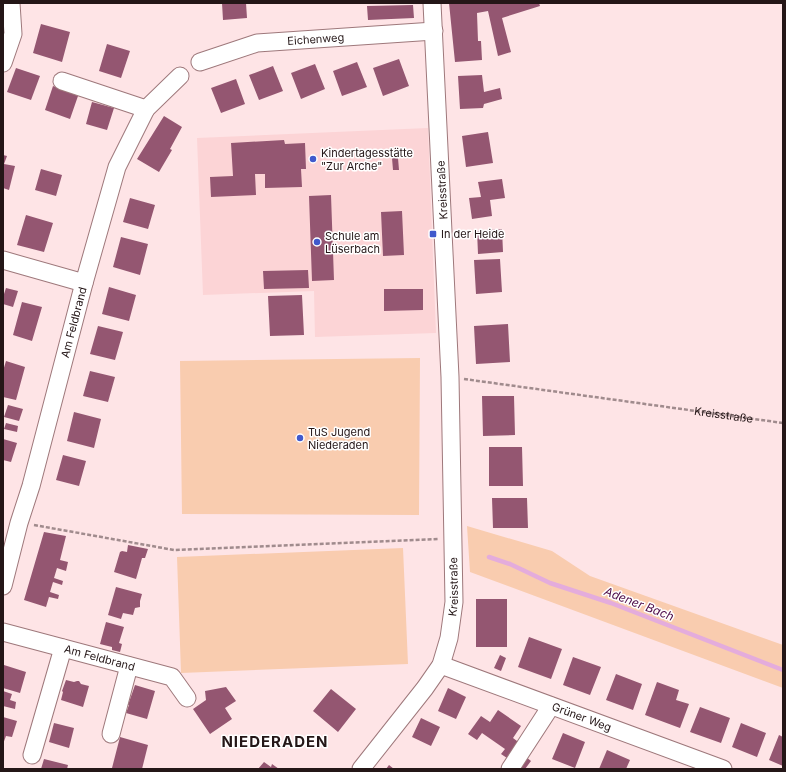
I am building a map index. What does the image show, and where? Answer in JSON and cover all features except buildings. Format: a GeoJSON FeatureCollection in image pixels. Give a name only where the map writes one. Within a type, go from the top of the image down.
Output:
{"type":"FeatureCollection","features":[{"type":"Feature","properties":{"kind":"street"},"geometry":{"type":"LineString","coordinates":[[3,63],[14,34],[11,3]]}},
{"type":"Feature","properties":{"kind":"street","name":"Kreisstraße"},"geometry":{"type":"LineString","coordinates":[[361,769],[441,665],[449,638],[454,602],[450,377],[432,3]]}},
{"type":"Feature","properties":{"kind":"street","name":"Eichenweg"},"geometry":{"type":"LineString","coordinates":[[200,62],[257,43],[434,31]]}},
{"type":"Feature","properties":{"kind":"street","name":"Am Feldbrand"},"geometry":{"type":"LineString","coordinates":[[3,586],[18,523],[31,486],[84,283],[117,167],[146,109],[180,76]]}},
{"type":"Feature","properties":{"kind":"street"},"geometry":{"type":"LineString","coordinates":[[62,81],[146,109]]}},
{"type":"Feature","properties":{"kind":"street"},"geometry":{"type":"LineString","coordinates":[[3,260],[84,283]]}},
{"type":"Feature","properties":{"kind":"street","name":"Am Feldbrand"},"geometry":{"type":"LineString","coordinates":[[3,632],[172,678],[187,698]]}},
{"type":"Feature","properties":{"kind":"street"},"geometry":{"type":"LineString","coordinates":[[32,755],[63,648]]}},
{"type":"Feature","properties":{"kind":"street","name":"Grüner Weg"},"geometry":{"type":"LineString","coordinates":[[441,665],[723,769]]}},
{"type":"Feature","properties":{"kind":"street"},"geometry":{"type":"LineString","coordinates":[[110,734],[129,666]]}},
{"type":"Feature","properties":{"kind":"street"},"geometry":{"type":"LineString","coordinates":[[510,769],[551,706]]}},
{"type":"Feature","properties":{"kind":"path","name":"Kreisstraße"},"geometry":{"type":"LineString","coordinates":[[450,377],[783,423]]}},
{"type":"Feature","properties":{"kind":"path"},"geometry":{"type":"LineString","coordinates":[[18,523],[174,550],[453,538]]}},
{"type":"Feature","properties":{"kind":"shaded area","name":"Schule am Lüserbach"},"geometry":{"type":"Polygon","coordinates":[[[428,128],[436,333],[315,337],[314,291],[203,295],[197,138],[428,128]]]}},
{"type":"Feature","properties":{"kind":"shaded area","name":"TuS Jugend Niederaden"},"geometry":{"type":"Polygon","coordinates":[[[420,358],[419,515],[182,514],[180,361],[420,358]]]}},
{"type":"Feature","properties":{"kind":"shaded area"},"geometry":{"type":"Polygon","coordinates":[[[467,526],[552,551],[590,576],[783,645],[783,688],[470,572],[467,526]]]}},
{"type":"Feature","properties":{"kind":"shaded area"},"geometry":{"type":"Polygon","coordinates":[[[403,548],[408,664],[181,673],[177,557],[403,548]]]}},
{"type":"Feature","properties":{"kind":"waterway","name":"Adener Bach"},"geometry":{"type":"LineString","coordinates":[[489,557],[510,564],[550,583],[611,603],[783,670]]}},
{"type":"Feature","properties":{"kind":"place","name":"Kindertagesstätte \"Zur Arche\""},"geometry":{"type":"Point","coordinates":[313,159]}},
{"type":"Feature","properties":{"kind":"place","name":"In der Heide"},"geometry":{"type":"Point","coordinates":[433,234]}},
{"type":"Feature","properties":{"kind":"place","name":"Schule am Lüserbach"},"geometry":{"type":"Point","coordinates":[317,242]}},
{"type":"Feature","properties":{"kind":"place","name":"TuS Jugend Niederaden"},"geometry":{"type":"Point","coordinates":[300,438]}},
{"type":"Feature","properties":{"kind":"district","name":"NIEDERADEN"},"geometry":{"type":"Point","coordinates":[275,742]}}]}
